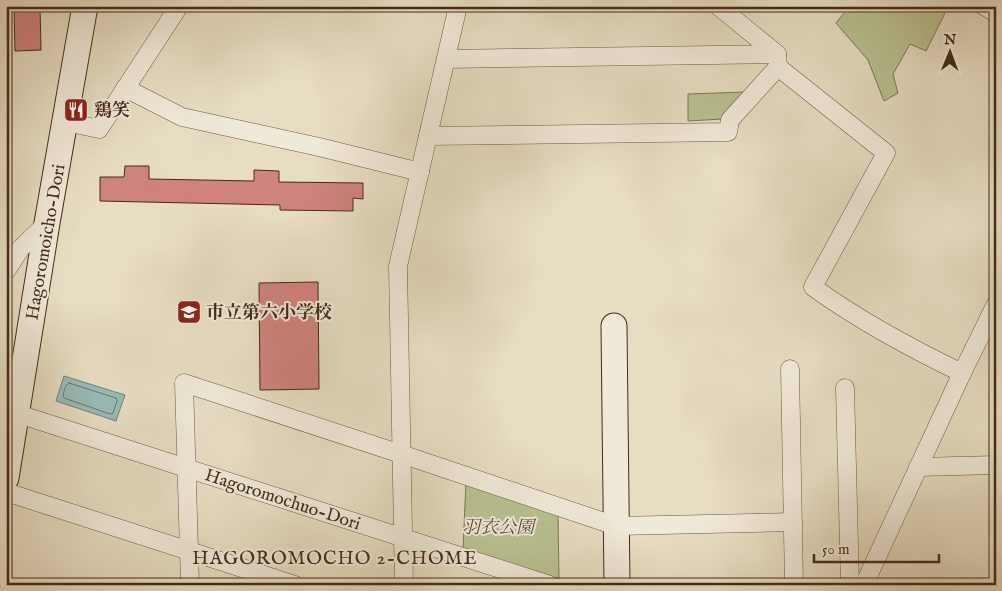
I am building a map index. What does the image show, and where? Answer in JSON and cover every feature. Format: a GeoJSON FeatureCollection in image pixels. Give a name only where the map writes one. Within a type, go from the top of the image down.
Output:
{"type":"FeatureCollection","features":[{"type":"Feature","properties":{"kind":"street","name":"Hagoromoicho-Dori"},"geometry":{"type":"LineString","coordinates":[[6,478],[11,412],[66,122],[85,6]]}},
{"type":"Feature","properties":{"kind":"street"},"geometry":{"type":"LineString","coordinates":[[66,122],[99,128],[179,6]]}},
{"type":"Feature","properties":{"kind":"street"},"geometry":{"type":"LineString","coordinates":[[404,585],[398,266],[458,6]]}},
{"type":"Feature","properties":{"kind":"street"},"geometry":{"type":"LineString","coordinates":[[718,6],[778,61],[886,152],[813,287],[847,311],[897,341],[962,373]]}},
{"type":"Feature","properties":{"kind":"street"},"geometry":{"type":"LineString","coordinates":[[984,6],[996,13]]}},
{"type":"Feature","properties":{"kind":"street"},"geometry":{"type":"LineString","coordinates":[[446,59],[778,61]]}},
{"type":"Feature","properties":{"kind":"street"},"geometry":{"type":"LineString","coordinates":[[428,136],[728,132],[730,120],[778,61]]}},
{"type":"Feature","properties":{"kind":"street"},"geometry":{"type":"LineString","coordinates":[[125,88],[182,117],[319,147],[420,172]]}},
{"type":"Feature","properties":{"kind":"street"},"geometry":{"type":"LineString","coordinates":[[6,271],[21,248],[47,224]]}},
{"type":"Feature","properties":{"kind":"street"},"geometry":{"type":"LineString","coordinates":[[864,585],[962,373],[994,311]]}},
{"type":"Feature","properties":{"kind":"street"},"geometry":{"type":"LineString","coordinates":[[614,326],[617,585]]}},
{"type":"Feature","properties":{"kind":"street"},"geometry":{"type":"LineString","coordinates":[[790,369],[794,585]]}},
{"type":"Feature","properties":{"kind":"street"},"geometry":{"type":"LineString","coordinates":[[190,585],[184,383],[616,526],[793,522]]}},
{"type":"Feature","properties":{"kind":"street"},"geometry":{"type":"LineString","coordinates":[[845,388],[850,585]]}},
{"type":"Feature","properties":{"kind":"street","name":"Hagoromochuo-Dori"},"geometry":{"type":"LineString","coordinates":[[11,412],[550,585]]}},
{"type":"Feature","properties":{"kind":"street"},"geometry":{"type":"LineString","coordinates":[[918,467],[996,465]]}},
{"type":"Feature","properties":{"kind":"street"},"geometry":{"type":"LineString","coordinates":[[6,492],[295,585]]}},
{"type":"Feature","properties":{"kind":"green space"},"geometry":{"type":"Polygon","coordinates":[[[850,6],[947,6],[926,51],[910,44],[893,74],[898,93],[884,101],[868,60],[836,23],[850,6]]]}},
{"type":"Feature","properties":{"kind":"green space"},"geometry":{"type":"Polygon","coordinates":[[[745,92],[722,119],[688,121],[688,94],[745,92]]]}},
{"type":"Feature","properties":{"kind":"green space","name":"羽衣公園"},"geometry":{"type":"Polygon","coordinates":[[[466,482],[558,514],[559,579],[463,549],[466,482]]]}},
{"type":"Feature","properties":{"kind":"water"},"geometry":{"type":"Polygon","coordinates":[[[64,376],[125,395],[116,421],[56,401],[64,376]]]}},
{"type":"Feature","properties":{"kind":"building"},"geometry":{"type":"Polygon","coordinates":[[[14,6],[40,6],[41,50],[15,51],[14,6]]]}},
{"type":"Feature","properties":{"kind":"building"},"geometry":{"type":"Polygon","coordinates":[[[125,166],[149,166],[149,179],[254,181],[254,170],[279,171],[279,182],[363,183],[363,199],[353,198],[353,211],[280,210],[280,205],[100,201],[100,177],[124,177],[125,166]]]}},
{"type":"Feature","properties":{"kind":"building"},"geometry":{"type":"Polygon","coordinates":[[[318,282],[319,389],[260,390],[259,283],[318,282]]]}},
{"type":"Feature","properties":{"kind":"place","name":"鶏笑"},"geometry":{"type":"Point","coordinates":[76,110]}},
{"type":"Feature","properties":{"kind":"place","name":"市立第六小学校"},"geometry":{"type":"Point","coordinates":[189,312]}},
{"type":"Feature","properties":{"kind":"district","name":"HAGOROMOCHO 2-CHOME"},"geometry":{"type":"Point","coordinates":[335,557]}}]}
